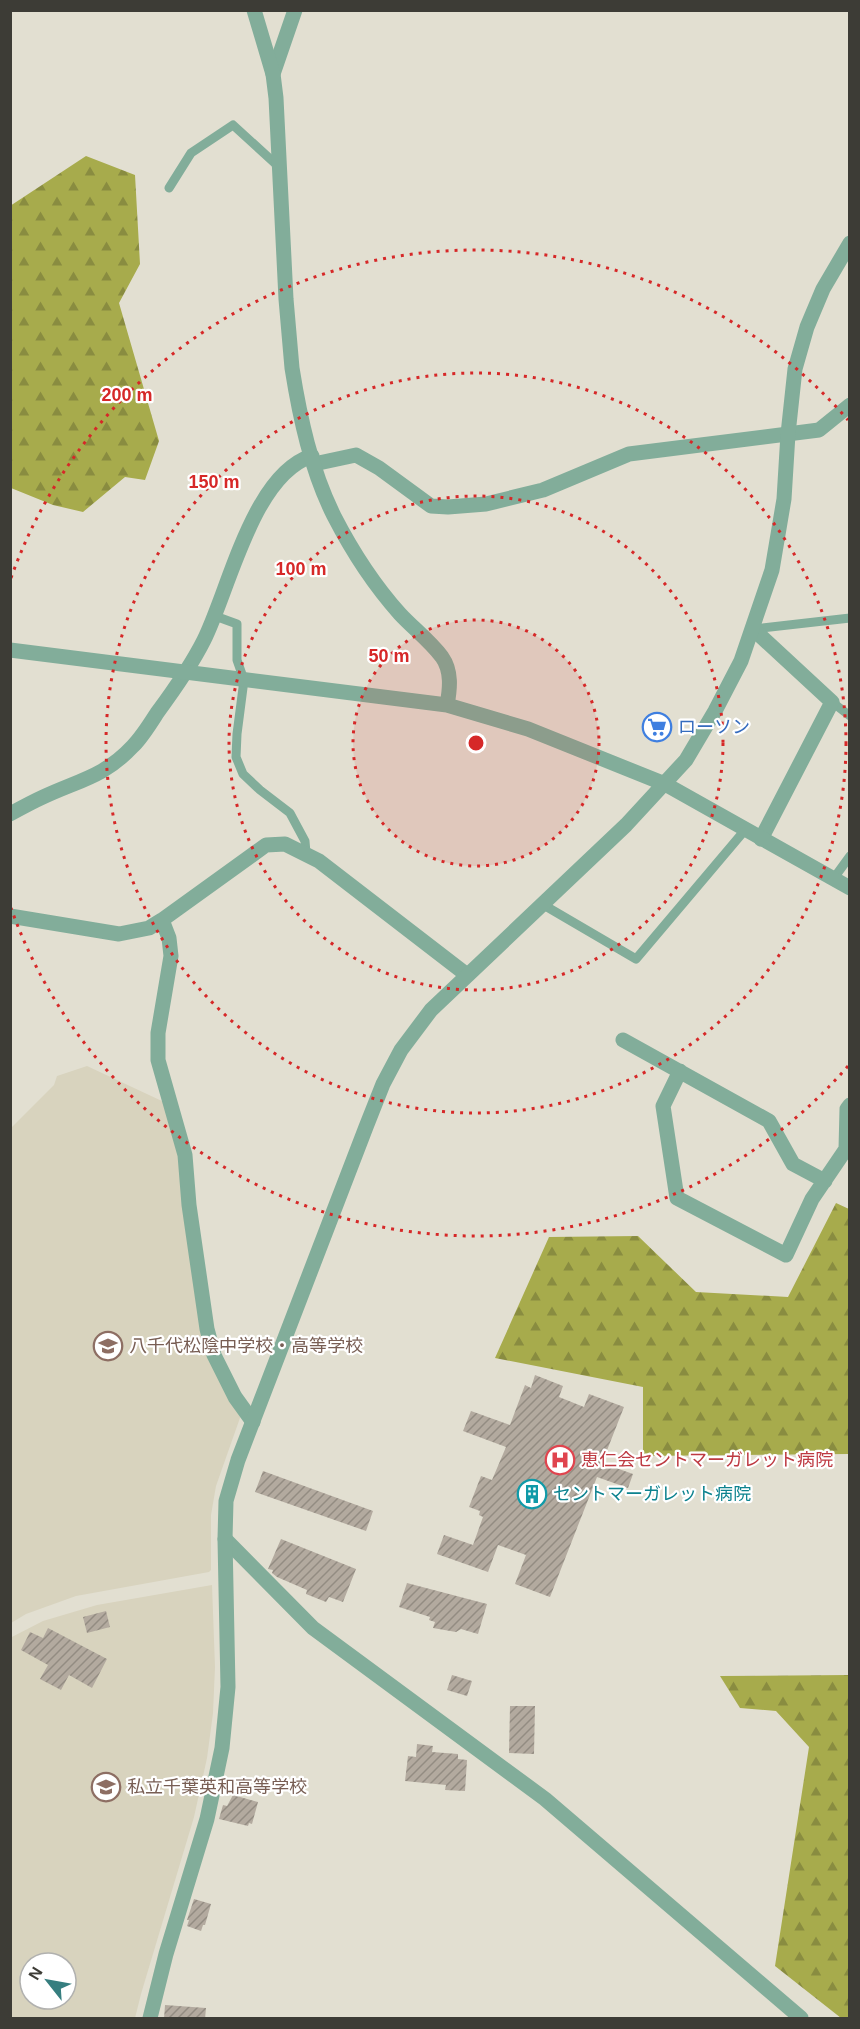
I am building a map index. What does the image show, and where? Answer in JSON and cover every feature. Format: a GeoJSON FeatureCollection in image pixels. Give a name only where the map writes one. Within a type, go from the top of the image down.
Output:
{"type":"FeatureCollection","features":[{"type":"Feature","properties":{"kind":"street"},"geometry":{"type":"LineString","coordinates":[[254,10],[273,74],[292,368],[299,411],[320,486],[335,518],[372,581],[442,658],[449,676],[447,705]]}},
{"type":"Feature","properties":{"kind":"street"},"geometry":{"type":"LineString","coordinates":[[273,74],[295,10]]}},
{"type":"Feature","properties":{"kind":"street"},"geometry":{"type":"LineString","coordinates":[[150,2019],[166,1954],[207,1819],[222,1748],[228,1687],[226,1501],[238,1460],[383,1084],[401,1050],[431,1010],[626,825],[686,760],[716,711],[741,662],[772,570],[784,499],[795,369],[807,327],[823,289],[849,243]]}},
{"type":"Feature","properties":{"kind":"street"},"geometry":{"type":"LineString","coordinates":[[10,814],[42,797],[85,781],[113,766],[135,745],[186,673],[215,616],[247,531],[255,516],[278,479],[302,459],[313,460],[356,455],[379,468],[431,506],[486,504],[543,490],[629,454],[819,430],[849,405]]}},
{"type":"Feature","properties":{"kind":"street"},"geometry":{"type":"LineString","coordinates":[[753,629],[832,702],[761,839]]}},
{"type":"Feature","properties":{"kind":"street"},"geometry":{"type":"LineString","coordinates":[[10,650],[447,705],[528,729],[665,784],[849,888]]}},
{"type":"Feature","properties":{"kind":"street"},"geometry":{"type":"LineString","coordinates":[[10,916],[119,934],[143,930],[162,920],[266,845],[285,844],[319,861],[467,975]]}},
{"type":"Feature","properties":{"kind":"street"},"geometry":{"type":"LineString","coordinates":[[162,920],[169,938],[171,956],[158,1033],[158,1060],[185,1155],[189,1205],[207,1329],[214,1355],[230,1387],[253,1422]]}},
{"type":"Feature","properties":{"kind":"street"},"geometry":{"type":"LineString","coordinates":[[623,1040],[769,1121],[793,1164],[825,1180]]}},
{"type":"Feature","properties":{"kind":"street"},"geometry":{"type":"LineString","coordinates":[[680,1071],[663,1106],[677,1198],[786,1255],[812,1199],[846,1149],[849,1105]]}},
{"type":"Feature","properties":{"kind":"street"},"geometry":{"type":"LineString","coordinates":[[225,1539],[313,1628],[545,1799],[801,2019]]}},
{"type":"Feature","properties":{"kind":"lane"},"geometry":{"type":"LineString","coordinates":[[169,188],[191,153],[233,125],[279,166]]}},
{"type":"Feature","properties":{"kind":"lane"},"geometry":{"type":"LineString","coordinates":[[215,616],[237,624],[237,660],[244,680],[236,757],[243,774],[290,813],[305,841],[306,853]]}},
{"type":"Feature","properties":{"kind":"lane"},"geometry":{"type":"LineString","coordinates":[[753,629],[849,618]]}},
{"type":"Feature","properties":{"kind":"lane"},"geometry":{"type":"LineString","coordinates":[[832,702],[849,716]]}},
{"type":"Feature","properties":{"kind":"lane"},"geometry":{"type":"LineString","coordinates":[[542,904],[636,959],[745,830]]}},
{"type":"Feature","properties":{"kind":"lane"},"geometry":{"type":"LineString","coordinates":[[834,878],[849,856]]}},
{"type":"Feature","properties":{"kind":"shaded area","name":"八千代松陰中学校・高等学校"},"geometry":{"type":"Polygon","coordinates":[[[87,1066],[164,1102],[179,1156],[202,1333],[241,1415],[216,1486],[211,1515],[211,1570],[209,1572],[76,1596],[26,1614],[11,1623],[11,1128],[54,1085],[57,1076],[87,1066]]]}},
{"type":"Feature","properties":{"kind":"shaded area","name":"私立千葉英和高等学校"},"geometry":{"type":"Polygon","coordinates":[[[212,1585],[215,1667],[213,1713],[207,1758],[194,1817],[135,2018],[11,2018],[10,1638],[43,1621],[97,1605],[212,1585]]]}},
{"type":"Feature","properties":{"kind":"green space"},"geometry":{"type":"Polygon","coordinates":[[[86,156],[135,175],[140,264],[119,303],[159,441],[145,480],[125,477],[83,512],[53,505],[11,488],[10,206],[86,156]]]}},
{"type":"Feature","properties":{"kind":"green space"},"geometry":{"type":"Polygon","coordinates":[[[836,1203],[849,1209],[849,1454],[643,1456],[643,1387],[495,1358],[549,1237],[638,1236],[696,1292],[788,1297],[836,1203]]]}},
{"type":"Feature","properties":{"kind":"green space"},"geometry":{"type":"Polygon","coordinates":[[[849,1675],[850,2018],[841,2018],[775,1966],[809,1747],[776,1711],[740,1708],[720,1676],[849,1675]]]}},
{"type":"Feature","properties":{"kind":"building","name":"セントマーガレット病院"},"geometry":{"type":"Polygon","coordinates":[[[535,1375],[563,1386],[559,1397],[584,1407],[589,1394],[624,1407],[602,1463],[633,1474],[628,1488],[597,1477],[550,1597],[515,1584],[526,1555],[498,1545],[488,1572],[437,1554],[444,1535],[473,1545],[483,1517],[479,1515],[480,1511],[469,1507],[481,1476],[492,1480],[506,1447],[463,1431],[471,1411],[510,1425],[525,1385],[531,1388],[535,1375]]]}},
{"type":"Feature","properties":{"kind":"building"},"geometry":{"type":"Polygon","coordinates":[[[263,1471],[373,1511],[366,1531],[255,1492],[263,1471]]]}},
{"type":"Feature","properties":{"kind":"building"},"geometry":{"type":"Polygon","coordinates":[[[281,1539],[356,1569],[343,1602],[329,1597],[326,1602],[306,1594],[307,1590],[277,1577],[272,1573],[273,1570],[268,1569],[281,1539]]]}},
{"type":"Feature","properties":{"kind":"building"},"geometry":{"type":"Polygon","coordinates":[[[407,1583],[487,1604],[478,1634],[461,1629],[456,1632],[433,1628],[435,1622],[429,1620],[430,1617],[399,1607],[407,1583]]]}},
{"type":"Feature","properties":{"kind":"building"},"geometry":{"type":"Polygon","coordinates":[[[106,1611],[110,1627],[87,1633],[83,1617],[106,1611]]]}},
{"type":"Feature","properties":{"kind":"building"},"geometry":{"type":"Polygon","coordinates":[[[48,1628],[107,1659],[92,1688],[69,1675],[61,1690],[40,1679],[48,1665],[21,1650],[30,1632],[43,1638],[48,1628]]]}},
{"type":"Feature","properties":{"kind":"building"},"geometry":{"type":"Polygon","coordinates":[[[452,1675],[472,1681],[467,1696],[447,1690],[452,1675]]]}},
{"type":"Feature","properties":{"kind":"building"},"geometry":{"type":"Polygon","coordinates":[[[510,1706],[535,1706],[534,1754],[509,1753],[510,1706]]]}},
{"type":"Feature","properties":{"kind":"building"},"geometry":{"type":"Polygon","coordinates":[[[417,1744],[433,1746],[432,1752],[458,1754],[458,1759],[467,1760],[465,1791],[445,1790],[446,1785],[405,1781],[408,1756],[416,1757],[417,1744]]]}},
{"type":"Feature","properties":{"kind":"building"},"geometry":{"type":"Polygon","coordinates":[[[233,1795],[258,1802],[252,1824],[249,1823],[248,1826],[219,1819],[223,1805],[227,1806],[233,1795]]]}},
{"type":"Feature","properties":{"kind":"building"},"geometry":{"type":"Polygon","coordinates":[[[194,1899],[211,1904],[201,1931],[187,1926],[194,1899]]]}},
{"type":"Feature","properties":{"kind":"building"},"geometry":{"type":"Polygon","coordinates":[[[165,2005],[206,2008],[205,2019],[164,2019],[165,2005]]]}},
{"type":"Feature","properties":{"kind":"place","name":"ローソン"},"geometry":{"type":"Point","coordinates":[657,727]}},
{"type":"Feature","properties":{"kind":"place","name":"八千代松陰中学校・高等学校"},"geometry":{"type":"Point","coordinates":[108,1346]}},
{"type":"Feature","properties":{"kind":"place","name":"恵仁会セントマーガレット病院"},"geometry":{"type":"Point","coordinates":[560,1460]}},
{"type":"Feature","properties":{"kind":"place","name":"セントマーガレット病院"},"geometry":{"type":"Point","coordinates":[532,1494]}},
{"type":"Feature","properties":{"kind":"place","name":"私立千葉英和高等学校"},"geometry":{"type":"Point","coordinates":[106,1787]}}]}
